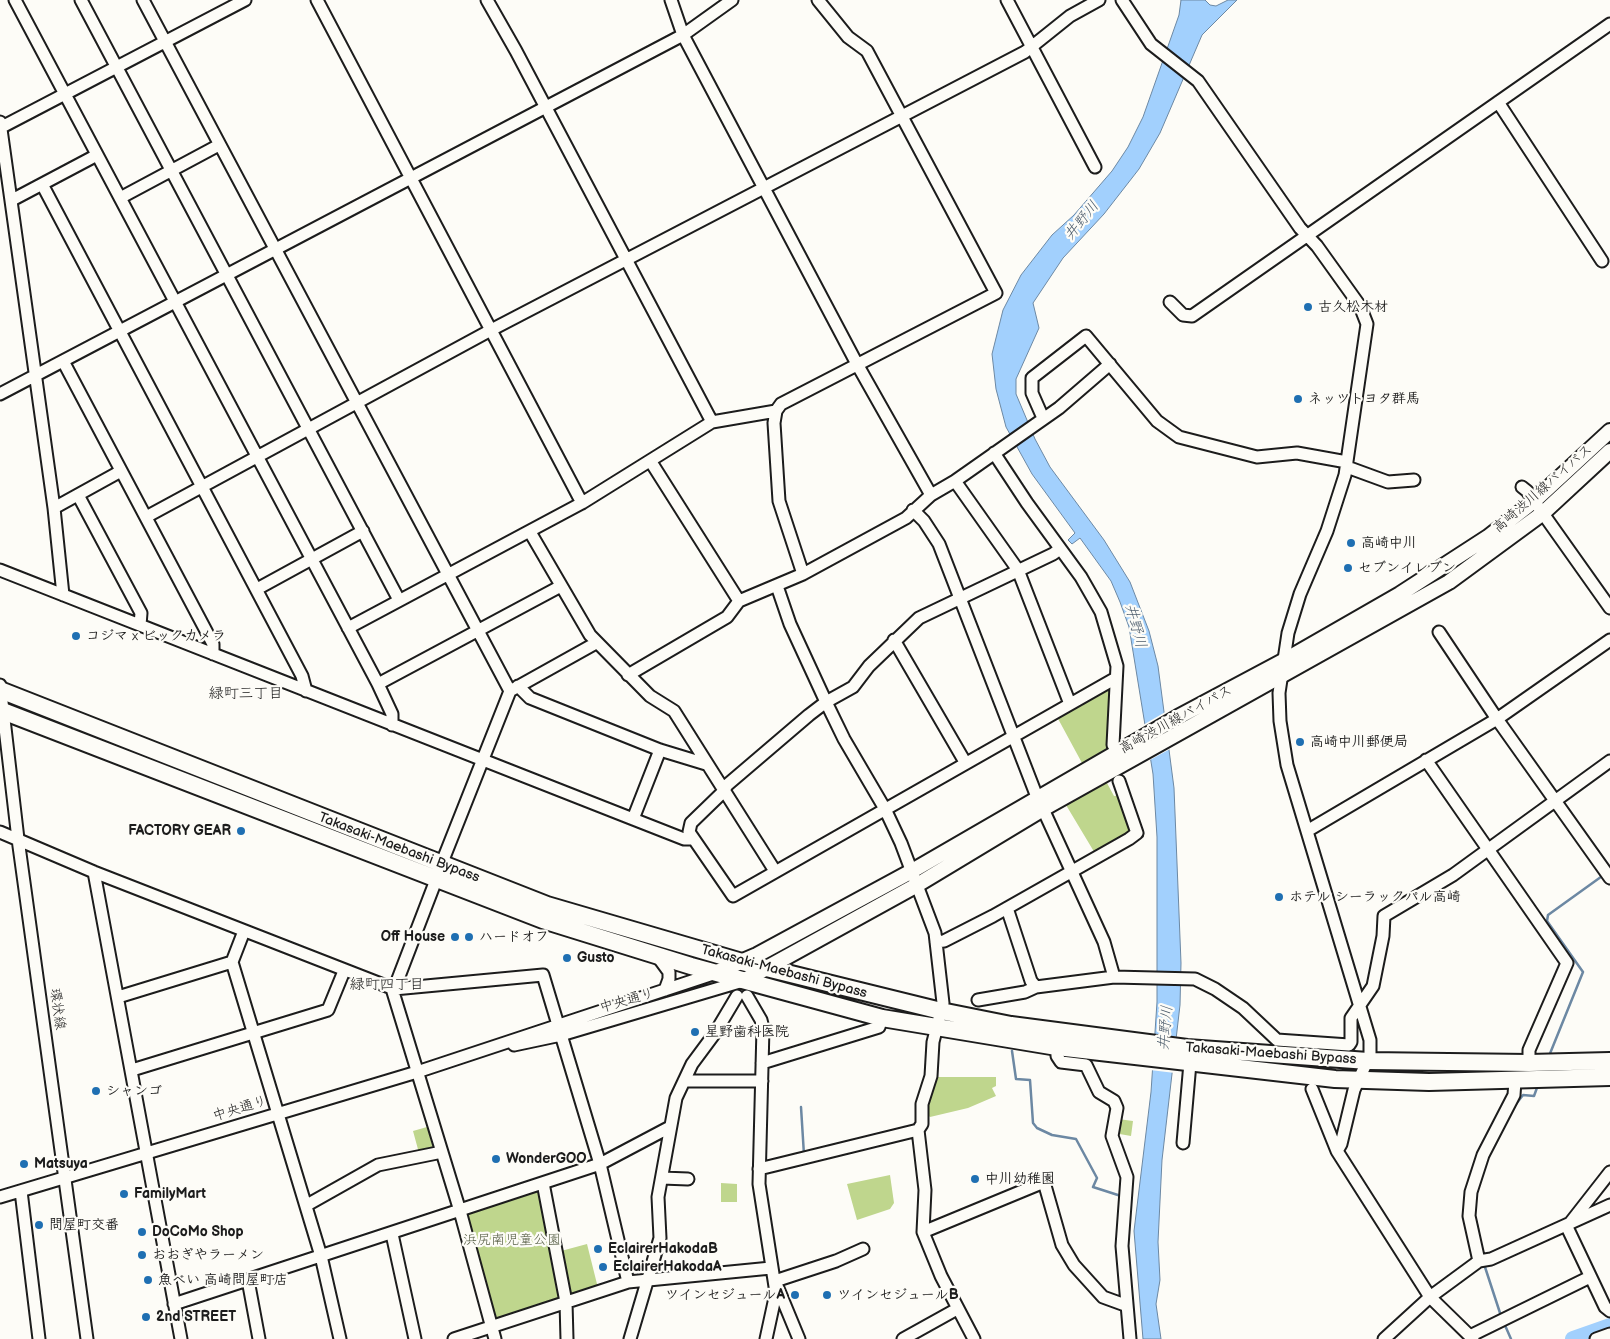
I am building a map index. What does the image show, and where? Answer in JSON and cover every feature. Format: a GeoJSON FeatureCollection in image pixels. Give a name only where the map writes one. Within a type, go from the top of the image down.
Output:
{"type":"FeatureCollection","features":[{"type":"Feature","properties":{"kind":"highway","name":"Takasaki-Maebashi Bypass"},"geometry":{"type":"LineString","coordinates":[[0,688],[438,872],[543,920],[718,972],[742,991],[936,1028],[1057,1047],[1145,1051]]}},
{"type":"Feature","properties":{"kind":"highway","name":"Takasaki-Maebashi Bypass"},"geometry":{"type":"LineString","coordinates":[[2,711],[438,872],[742,962],[941,1012],[1187,1058],[1358,1080],[1429,1082],[1610,1077]]}},
{"type":"Feature","properties":{"kind":"highway","name":"Takasaki-Maebashi Bypass"},"geometry":{"type":"LineString","coordinates":[[1187,1058],[1529,1064],[1610,1060]]}},
{"type":"Feature","properties":{"kind":"main road","name":"高崎渋川線バイパス"},"geometry":{"type":"LineString","coordinates":[[1135,750],[1178,716],[1286,660],[1408,589],[1488,537],[1534,501],[1610,431]]}},
{"type":"Feature","properties":{"kind":"main road","name":"高崎渋川線バイパス"},"geometry":{"type":"LineString","coordinates":[[718,972],[742,962],[1040,803],[1135,750],[1181,732],[1450,582],[1543,513],[1610,451]]}},
{"type":"Feature","properties":{"kind":"main road","name":"高崎渋川線バイパス"},"geometry":{"type":"LineString","coordinates":[[742,991],[768,969],[917,885],[1040,803]]}},
{"type":"Feature","properties":{"kind":"main road"},"geometry":{"type":"LineString","coordinates":[[794,954],[791,962],[799,977]]}},
{"type":"Feature","properties":{"kind":"street"},"geometry":{"type":"LineString","coordinates":[[16,0],[256,457],[378,684],[392,714],[392,725]]}},
{"type":"Feature","properties":{"kind":"street"},"geometry":{"type":"LineString","coordinates":[[81,0],[399,600]]}},
{"type":"Feature","properties":{"kind":"street"},"geometry":{"type":"LineString","coordinates":[[143,0],[478,631],[514,688],[530,698],[660,750],[706,764]]}},
{"type":"Feature","properties":{"kind":"street"},"geometry":{"type":"LineString","coordinates":[[63,595],[54,508],[1,126],[65,94],[164,40],[245,0]]}},
{"type":"Feature","properties":{"kind":"street"},"geometry":{"type":"LineString","coordinates":[[317,0],[582,503]]}},
{"type":"Feature","properties":{"kind":"street"},"geometry":{"type":"LineString","coordinates":[[486,0],[546,108],[712,422]]}},
{"type":"Feature","properties":{"kind":"street"},"geometry":{"type":"LineString","coordinates":[[671,0],[683,34],[856,364],[931,495]]}},
{"type":"Feature","properties":{"kind":"street"},"geometry":{"type":"LineString","coordinates":[[0,394],[546,108],[683,34],[732,0]]}},
{"type":"Feature","properties":{"kind":"street"},"geometry":{"type":"LineString","coordinates":[[803,574],[779,501],[774,423],[776,411],[782,404],[856,364],[996,293],[867,51],[848,37],[818,0]]}},
{"type":"Feature","properties":{"kind":"street"},"geometry":{"type":"LineString","coordinates":[[1007,0],[1031,49],[1095,167]]}},
{"type":"Feature","properties":{"kind":"street"},"geometry":{"type":"LineString","coordinates":[[146,517],[491,330],[627,262],[1031,49],[1070,16],[1099,0]]}},
{"type":"Feature","properties":{"kind":"street"},"geometry":{"type":"LineString","coordinates":[[1122,0],[1148,40],[1198,81],[1308,237],[1360,306],[1367,324],[1347,465],[1327,531],[1292,617],[1279,701],[1284,748],[1370,1040],[1368,1061],[1358,1080],[1341,1144],[1337,1151]]}},
{"type":"Feature","properties":{"kind":"street"},"geometry":{"type":"LineString","coordinates":[[1170,302],[1183,315],[1192,316],[1308,237],[1610,24]]}},
{"type":"Feature","properties":{"kind":"street"},"geometry":{"type":"LineString","coordinates":[[1498,102],[1602,261]]}},
{"type":"Feature","properties":{"kind":"street"},"geometry":{"type":"LineString","coordinates":[[120,198],[219,145]]}},
{"type":"Feature","properties":{"kind":"street"},"geometry":{"type":"LineString","coordinates":[[12,200],[43,186],[97,155]]}},
{"type":"Feature","properties":{"kind":"street"},"geometry":{"type":"LineString","coordinates":[[43,186],[257,589],[302,676],[306,691]]}},
{"type":"Feature","properties":{"kind":"street"},"geometry":{"type":"LineString","coordinates":[[1040,421],[1032,393],[1032,378],[1086,336],[1156,421],[1179,437],[1257,457],[1296,453],[1347,465],[1388,482],[1414,480]]}},
{"type":"Feature","properties":{"kind":"street"},"geometry":{"type":"LineString","coordinates":[[63,361],[213,644],[213,654]]}},
{"type":"Feature","properties":{"kind":"street"},"geometry":{"type":"LineString","coordinates":[[628,675],[727,617],[739,601],[803,574],[906,518],[931,495],[955,482],[1059,408],[1110,364]]}},
{"type":"Feature","properties":{"kind":"street"},"geometry":{"type":"LineString","coordinates":[[348,628],[582,503],[651,462],[712,422],[776,411]]}},
{"type":"Feature","properties":{"kind":"street"},"geometry":{"type":"LineString","coordinates":[[998,450],[1060,549],[1081,577],[1101,612],[1117,666],[1113,745]]}},
{"type":"Feature","properties":{"kind":"street"},"geometry":{"type":"LineString","coordinates":[[651,462],[739,601]]}},
{"type":"Feature","properties":{"kind":"street"},"geometry":{"type":"LineString","coordinates":[[54,508],[121,471]]}},
{"type":"Feature","properties":{"kind":"street"},"geometry":{"type":"LineString","coordinates":[[955,482],[1018,570],[1070,704]]}},
{"type":"Feature","properties":{"kind":"street"},"geometry":{"type":"LineString","coordinates":[[1522,487],[1543,513],[1610,608]]}},
{"type":"Feature","properties":{"kind":"street"},"geometry":{"type":"LineString","coordinates":[[78,495],[141,613],[140,625]]}},
{"type":"Feature","properties":{"kind":"street"},"geometry":{"type":"LineString","coordinates":[[913,510],[924,521],[939,544],[1040,803],[1104,942],[1114,977]]}},
{"type":"Feature","properties":{"kind":"street"},"geometry":{"type":"LineString","coordinates":[[257,589],[363,531]]}},
{"type":"Feature","properties":{"kind":"street"},"geometry":{"type":"LineString","coordinates":[[530,532],[596,643],[650,696],[674,711],[723,792],[775,871]]}},
{"type":"Feature","properties":{"kind":"street"},"geometry":{"type":"LineString","coordinates":[[1060,549],[919,618],[894,640],[853,687],[826,702],[727,785],[723,792],[691,823],[689,832],[692,839],[733,896],[965,762],[1116,678]]}},
{"type":"Feature","properties":{"kind":"street"},"geometry":{"type":"LineString","coordinates":[[0,570],[684,839],[692,839]]}},
{"type":"Feature","properties":{"kind":"street"},"geometry":{"type":"LineString","coordinates":[[378,684],[561,586]]}},
{"type":"Feature","properties":{"kind":"street"},"geometry":{"type":"LineString","coordinates":[[778,586],[790,624],[826,702],[844,739],[885,809],[932,919],[942,1000],[941,1012],[933,1042],[932,1069],[925,1092],[922,1124],[918,1130],[925,1190],[923,1232],[957,1309],[974,1339]]}},
{"type":"Feature","properties":{"kind":"street"},"geometry":{"type":"LineString","coordinates":[[1438,632],[1610,878]]}},
{"type":"Feature","properties":{"kind":"street"},"geometry":{"type":"LineString","coordinates":[[894,640],[965,762]]}},
{"type":"Feature","properties":{"kind":"street"},"geometry":{"type":"LineString","coordinates":[[1308,831],[1497,719],[1610,640]]}},
{"type":"Feature","properties":{"kind":"street"},"geometry":{"type":"LineString","coordinates":[[495,1339],[460,1211],[417,1072],[394,989],[438,872],[514,688],[596,643]]}},
{"type":"Feature","properties":{"kind":"street","name":"環状線"},"geometry":{"type":"LineString","coordinates":[[0,688],[18,839],[87,1339]]}},
{"type":"Feature","properties":{"kind":"street"},"geometry":{"type":"LineString","coordinates":[[633,819],[660,750]]}},
{"type":"Feature","properties":{"kind":"street"},"geometry":{"type":"LineString","coordinates":[[1426,760],[1567,963],[1529,1050],[1529,1064]]}},
{"type":"Feature","properties":{"kind":"street"},"geometry":{"type":"LineString","coordinates":[[978,1000],[1025,992],[1036,987],[1114,977],[1192,978],[1216,988],[1236,1002],[1277,1040],[1349,1045],[1351,1042],[1351,1018],[1373,986],[1383,936],[1384,916],[1448,878],[1610,761]]}},
{"type":"Feature","properties":{"kind":"street"},"geometry":{"type":"LineString","coordinates":[[936,942],[944,941],[1007,908],[1129,839],[1137,832],[1119,781]]}},
{"type":"Feature","properties":{"kind":"street"},"geometry":{"type":"LineString","coordinates":[[0,832],[94,872],[394,989],[543,975],[600,1164],[628,1282]]}},
{"type":"Feature","properties":{"kind":"street"},"geometry":{"type":"LineString","coordinates":[[94,872],[181,1339]]}},
{"type":"Feature","properties":{"kind":"street"},"geometry":{"type":"LineString","coordinates":[[1007,908],[1031,981],[1036,987]]}},
{"type":"Feature","properties":{"kind":"street"},"geometry":{"type":"LineString","coordinates":[[244,931],[232,962],[277,1113],[307,1205],[340,1339]]}},
{"type":"Feature","properties":{"kind":"street"},"geometry":{"type":"LineString","coordinates":[[655,954],[669,972],[669,979],[665,990]]}},
{"type":"Feature","properties":{"kind":"street"},"geometry":{"type":"LineString","coordinates":[[118,997],[232,962]]}},
{"type":"Feature","properties":{"kind":"street"},"geometry":{"type":"LineString","coordinates":[[132,1070],[328,1010],[344,971]]}},
{"type":"Feature","properties":{"kind":"street","name":"中央通り"},"geometry":{"type":"LineString","coordinates":[[560,1030],[718,972]]}},
{"type":"Feature","properties":{"kind":"street"},"geometry":{"type":"LineString","coordinates":[[630,1339],[660,1238],[658,1197],[670,1140],[670,1127],[676,1098],[692,1064],[742,991],[761,1020],[763,1028],[759,1169],[761,1202],[771,1268],[775,1282],[800,1339]]}},
{"type":"Feature","properties":{"kind":"street","name":"中央通り"},"geometry":{"type":"LineString","coordinates":[[0,1197],[560,1030],[742,991]]}},
{"type":"Feature","properties":{"kind":"street"},"geometry":{"type":"LineString","coordinates":[[762,1064],[879,1027],[882,1018]]}},
{"type":"Feature","properties":{"kind":"street"},"geometry":{"type":"LineString","coordinates":[[1057,1047],[1057,1056],[1061,1062],[1086,1065],[1099,1092],[1114,1101],[1118,1108],[1112,1136],[1127,1177],[1122,1246],[1125,1305],[1130,1339]]}},
{"type":"Feature","properties":{"kind":"street"},"geometry":{"type":"LineString","coordinates":[[1182,1143],[1187,1058]]}},
{"type":"Feature","properties":{"kind":"street"},"geometry":{"type":"LineString","coordinates":[[1483,1260],[1469,1216],[1471,1192],[1483,1155],[1514,1095],[1515,1080]]}},
{"type":"Feature","properties":{"kind":"street"},"geometry":{"type":"LineString","coordinates":[[684,1081],[762,1081]]}},
{"type":"Feature","properties":{"kind":"street"},"geometry":{"type":"LineString","coordinates":[[1312,1089],[1337,1151],[1430,1297],[1472,1337],[1590,1277]]}},
{"type":"Feature","properties":{"kind":"street"},"geometry":{"type":"LineString","coordinates":[[174,1304],[392,1234],[600,1164],[670,1127]]}},
{"type":"Feature","properties":{"kind":"street"},"geometry":{"type":"LineString","coordinates":[[759,1169],[918,1130]]}},
{"type":"Feature","properties":{"kind":"street"},"geometry":{"type":"LineString","coordinates":[[307,1205],[378,1165],[442,1152]]}},
{"type":"Feature","properties":{"kind":"street"},"geometry":{"type":"LineString","coordinates":[[1566,1227],[1610,1172]]}},
{"type":"Feature","properties":{"kind":"street"},"geometry":{"type":"LineString","coordinates":[[662,1178],[688,1179]]}},
{"type":"Feature","properties":{"kind":"street"},"geometry":{"type":"LineString","coordinates":[[923,1232],[1044,1182],[1062,1245],[1074,1265],[1103,1297],[1125,1305]]}},
{"type":"Feature","properties":{"kind":"street"},"geometry":{"type":"LineString","coordinates":[[543,1183],[566,1302],[567,1339]]}},
{"type":"Feature","properties":{"kind":"street"},"geometry":{"type":"LineString","coordinates":[[21,1191],[39,1339]]}},
{"type":"Feature","properties":{"kind":"street"},"geometry":{"type":"LineString","coordinates":[[1384,1339],[1430,1297],[1483,1260],[1566,1227],[1610,1206]]}},
{"type":"Feature","properties":{"kind":"street"},"geometry":{"type":"LineString","coordinates":[[1566,1227],[1590,1277],[1610,1311]]}},
{"type":"Feature","properties":{"kind":"street"},"geometry":{"type":"LineString","coordinates":[[392,1234],[415,1339]]}},
{"type":"Feature","properties":{"kind":"street"},"geometry":{"type":"LineString","coordinates":[[775,1282],[836,1261],[863,1249]]}},
{"type":"Feature","properties":{"kind":"street"},"geometry":{"type":"LineString","coordinates":[[454,1339],[628,1282],[771,1268]]}},
{"type":"Feature","properties":{"kind":"street"},"geometry":{"type":"LineString","coordinates":[[248,1280],[259,1339]]}},
{"type":"Feature","properties":{"kind":"street"},"geometry":{"type":"LineString","coordinates":[[766,1339],[776,1294],[775,1282]]}},
{"type":"Feature","properties":{"kind":"street"},"geometry":{"type":"LineString","coordinates":[[903,1339],[957,1309]]}},
{"type":"Feature","properties":{"kind":"street"},"geometry":{"type":"LineString","coordinates":[[1596,1339],[1610,1334]]}},
{"type":"Feature","properties":{"kind":"green space"},"geometry":{"type":"Polygon","coordinates":[[[1106,689],[1110,691],[1109,747],[1082,763],[1056,715],[1106,689]]]}},
{"type":"Feature","properties":{"kind":"green space"},"geometry":{"type":"Polygon","coordinates":[[[1107,783],[1114,796],[1120,795],[1132,831],[1096,855],[1066,805],[1107,783]]]}},
{"type":"Feature","properties":{"kind":"green space"},"geometry":{"type":"Polygon","coordinates":[[[933,1077],[996,1077],[996,1086],[992,1088],[996,1096],[968,1108],[930,1117],[927,1114],[927,1094],[933,1077]]]}},
{"type":"Feature","properties":{"kind":"green space"},"geometry":{"type":"Polygon","coordinates":[[[1118,1119],[1133,1121],[1131,1136],[1114,1133],[1118,1119]]]}},
{"type":"Feature","properties":{"kind":"green space"},"geometry":{"type":"Polygon","coordinates":[[[427,1127],[433,1147],[427,1152],[419,1153],[413,1131],[427,1127]]]}},
{"type":"Feature","properties":{"kind":"green space"},"geometry":{"type":"Polygon","coordinates":[[[890,1175],[894,1203],[890,1209],[857,1220],[847,1184],[890,1175]]]}},
{"type":"Feature","properties":{"kind":"green space"},"geometry":{"type":"Polygon","coordinates":[[[721,1183],[737,1184],[737,1202],[721,1202],[721,1183]]]}},
{"type":"Feature","properties":{"kind":"green space","name":"浜尻南児童公園"},"geometry":{"type":"Polygon","coordinates":[[[537,1189],[540,1192],[561,1295],[558,1300],[501,1320],[495,1317],[468,1217],[471,1212],[537,1189]]]}},
{"type":"Feature","properties":{"kind":"green space"},"geometry":{"type":"Polygon","coordinates":[[[587,1244],[598,1288],[574,1295],[569,1292],[561,1251],[587,1244]]]}},
{"type":"Feature","properties":{"kind":"water","name":"井野川"},"geometry":{"type":"Polygon","coordinates":[[[1181,0],[1205,0],[1210,5],[1216,6],[1228,0],[1237,0],[1202,35],[1160,133],[1139,169],[1104,214],[1063,258],[1033,303],[1039,328],[1016,379],[1016,394],[1035,439],[1050,467],[1104,540],[1130,582],[1149,631],[1158,666],[1174,788],[1181,963],[1180,1005],[1162,1160],[1158,1242],[1160,1280],[1156,1304],[1161,1339],[1143,1339],[1134,1231],[1151,1092],[1157,1002],[1157,837],[1153,774],[1129,627],[1120,602],[1111,581],[1080,538],[1072,544],[1068,540],[1075,533],[1032,474],[1006,427],[996,389],[992,354],[1003,310],[1021,275],[1052,235],[1074,215],[1112,171],[1128,147],[1143,117],[1179,15],[1181,0]]]}},
{"type":"Feature","properties":{"kind":"pier"},"geometry":{"type":"Polygon","coordinates":[[[1167,711],[1172,748],[1148,761],[1143,725],[1167,711]]]}},
{"type":"Feature","properties":{"kind":"pier"},"geometry":{"type":"Polygon","coordinates":[[[1153,1034],[1179,1037],[1175,1073],[1150,1070],[1153,1034]]]}},
{"type":"Feature","properties":{"kind":"waterway"},"geometry":{"type":"LineString","coordinates":[[1549,1056],[1583,972],[1547,921],[1548,915],[1605,874]]}},
{"type":"Feature","properties":{"kind":"waterway"},"geometry":{"type":"LineString","coordinates":[[1012,1051],[1016,1079],[1030,1080],[1033,1123],[1037,1128],[1052,1135],[1076,1139],[1097,1178],[1093,1187],[1121,1196]]}},
{"type":"Feature","properties":{"kind":"waterway"},"geometry":{"type":"LineString","coordinates":[[1513,1108],[1523,1095],[1534,1096],[1538,1085]]}},
{"type":"Feature","properties":{"kind":"waterway"},"geometry":{"type":"LineString","coordinates":[[801,1107],[804,1155]]}},
{"type":"Feature","properties":{"kind":"waterway"},"geometry":{"type":"LineString","coordinates":[[1474,1213],[1478,1229]]}},
{"type":"Feature","properties":{"kind":"waterway"},"geometry":{"type":"LineString","coordinates":[[1484,1264],[1501,1316]]}},
{"type":"Feature","properties":{"kind":"waterway"},"geometry":{"type":"LineString","coordinates":[[1504,1323],[1511,1339]]}},
{"type":"Feature","properties":{"kind":"waterway"},"geometry":{"type":"LineString","coordinates":[[1573,1339],[1610,1326]]}},
{"type":"Feature","properties":{"kind":"place","name":"古久松木材"},"geometry":{"type":"Point","coordinates":[1308,307]}},
{"type":"Feature","properties":{"kind":"place","name":"ネッツトヨタ群馬"},"geometry":{"type":"Point","coordinates":[1298,399]}},
{"type":"Feature","properties":{"kind":"place","name":"高崎中川"},"geometry":{"type":"Point","coordinates":[1351,543]}},
{"type":"Feature","properties":{"kind":"place","name":"セブンイレブン"},"geometry":{"type":"Point","coordinates":[1348,568]}},
{"type":"Feature","properties":{"kind":"place","name":"コジマｘビックカメラ"},"geometry":{"type":"Point","coordinates":[76,636]}},
{"type":"Feature","properties":{"kind":"place","name":"高崎中川郵便局"},"geometry":{"type":"Point","coordinates":[1300,742]}},
{"type":"Feature","properties":{"kind":"place","name":"FACTORY GEAR"},"geometry":{"type":"Point","coordinates":[241,831]}},
{"type":"Feature","properties":{"kind":"place","name":"ホテル シーラックパル高崎"},"geometry":{"type":"Point","coordinates":[1279,897]}},
{"type":"Feature","properties":{"kind":"place","name":"Off House"},"geometry":{"type":"Point","coordinates":[455,937]}},
{"type":"Feature","properties":{"kind":"place","name":"ハードオフ"},"geometry":{"type":"Point","coordinates":[469,937]}},
{"type":"Feature","properties":{"kind":"place","name":"Gusto"},"geometry":{"type":"Point","coordinates":[567,958]}},
{"type":"Feature","properties":{"kind":"place","name":"星野歯科医院"},"geometry":{"type":"Point","coordinates":[695,1032]}},
{"type":"Feature","properties":{"kind":"place","name":"シャンゴ"},"geometry":{"type":"Point","coordinates":[96,1091]}},
{"type":"Feature","properties":{"kind":"place","name":"WonderGOO"},"geometry":{"type":"Point","coordinates":[496,1159]}},
{"type":"Feature","properties":{"kind":"place","name":"Matsuya"},"geometry":{"type":"Point","coordinates":[24,1164]}},
{"type":"Feature","properties":{"kind":"place","name":"中川幼稚園"},"geometry":{"type":"Point","coordinates":[975,1179]}},
{"type":"Feature","properties":{"kind":"place","name":"FamilyMart"},"geometry":{"type":"Point","coordinates":[124,1194]}},
{"type":"Feature","properties":{"kind":"place","name":"問屋町交番"},"geometry":{"type":"Point","coordinates":[39,1225]}},
{"type":"Feature","properties":{"kind":"place","name":"DoCoMo Shop"},"geometry":{"type":"Point","coordinates":[142,1232]}},
{"type":"Feature","properties":{"kind":"place","name":"EclairerHakodaB"},"geometry":{"type":"Point","coordinates":[598,1249]}},
{"type":"Feature","properties":{"kind":"place","name":"おおぎやラーメン"},"geometry":{"type":"Point","coordinates":[142,1255]}},
{"type":"Feature","properties":{"kind":"place","name":"EclairerHakodaA"},"geometry":{"type":"Point","coordinates":[603,1267]}},
{"type":"Feature","properties":{"kind":"place","name":"魚べい 高崎問屋町店"},"geometry":{"type":"Point","coordinates":[148,1280]}},
{"type":"Feature","properties":{"kind":"place","name":"ツインセジュールA"},"geometry":{"type":"Point","coordinates":[795,1295]}},
{"type":"Feature","properties":{"kind":"place","name":"ツインセジュールB"},"geometry":{"type":"Point","coordinates":[827,1295]}},
{"type":"Feature","properties":{"kind":"place","name":"2nd STREET"},"geometry":{"type":"Point","coordinates":[146,1317]}},
{"type":"Feature","properties":{"kind":"district","name":"緑町三丁目"},"geometry":{"type":"Point","coordinates":[246,694]}},
{"type":"Feature","properties":{"kind":"district","name":"緑町四丁目"},"geometry":{"type":"Point","coordinates":[387,985]}}]}
